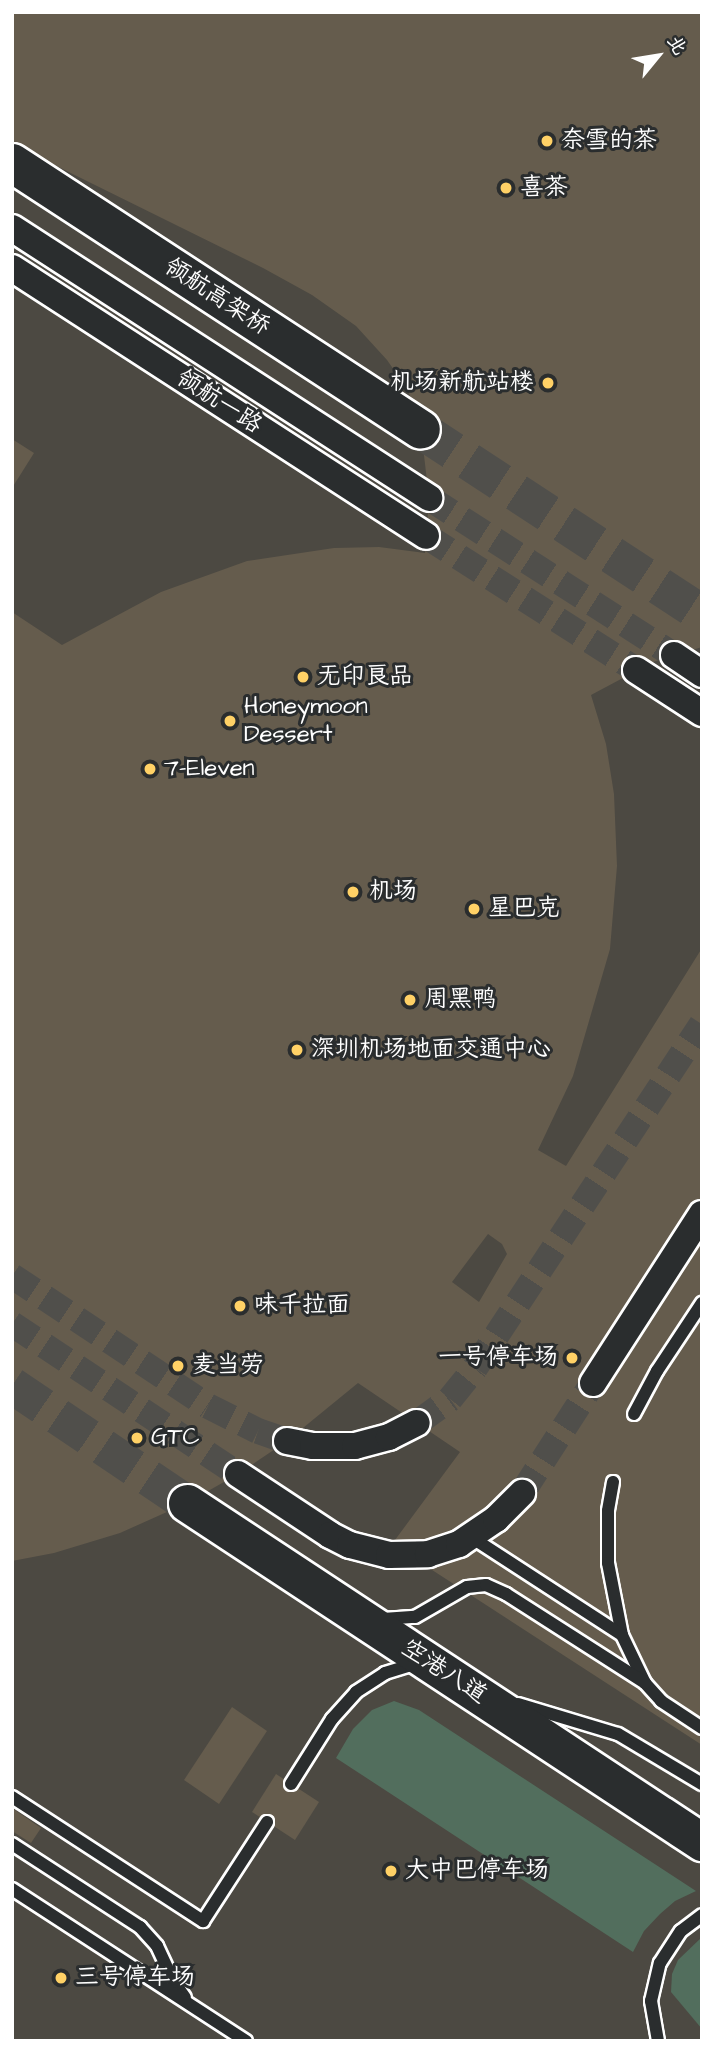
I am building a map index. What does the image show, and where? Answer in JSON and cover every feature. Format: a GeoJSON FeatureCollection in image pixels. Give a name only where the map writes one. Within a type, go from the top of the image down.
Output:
{"type":"FeatureCollection","features":[{"type":"Feature","properties":{"kind":"main road","name":"领航高架桥"},"geometry":{"type":"LineString","coordinates":[[12,163],[421,430]]}},
{"type":"Feature","properties":{"kind":"street"},"geometry":{"type":"LineString","coordinates":[[12,228],[429,498]]}},
{"type":"Feature","properties":{"kind":"street","name":"领航一路"},"geometry":{"type":"LineString","coordinates":[[12,268],[426,536]]}},
{"type":"Feature","properties":{"kind":"street"},"geometry":{"type":"LineString","coordinates":[[674,655],[702,674]]}},
{"type":"Feature","properties":{"kind":"street"},"geometry":{"type":"LineString","coordinates":[[636,670],[702,713]]}},
{"type":"Feature","properties":{"kind":"street"},"geometry":{"type":"LineString","coordinates":[[593,1384],[702,1214]]}},
{"type":"Feature","properties":{"kind":"street"},"geometry":{"type":"LineString","coordinates":[[287,1441],[313,1446],[355,1446],[389,1437],[417,1423]]}},
{"type":"Feature","properties":{"kind":"street"},"geometry":{"type":"LineString","coordinates":[[238,1474],[351,1545],[388,1555],[410,1556],[445,1549],[471,1537],[496,1519],[522,1493]]}},
{"type":"Feature","properties":{"kind":"street","name":"空港八道"},"geometry":{"type":"LineString","coordinates":[[187,1503],[702,1842]]}},
{"type":"Feature","properties":{"kind":"lane"},"geometry":{"type":"LineString","coordinates":[[634,1414],[702,1303]]}},
{"type":"Feature","properties":{"kind":"lane"},"geometry":{"type":"LineString","coordinates":[[613,1482],[608,1511],[608,1563],[622,1635],[645,1683],[661,1702],[702,1728]]}},
{"type":"Feature","properties":{"kind":"lane"},"geometry":{"type":"LineString","coordinates":[[471,1537],[622,1635]]}},
{"type":"Feature","properties":{"kind":"lane"},"geometry":{"type":"LineString","coordinates":[[358,1616],[379,1619],[415,1617],[467,1587],[486,1585],[506,1594],[645,1683]]}},
{"type":"Feature","properties":{"kind":"lane"},"geometry":{"type":"LineString","coordinates":[[291,1784],[332,1719],[356,1692],[396,1668],[429,1663]]}},
{"type":"Feature","properties":{"kind":"lane"},"geometry":{"type":"LineString","coordinates":[[473,1691],[618,1734],[702,1784]]}},
{"type":"Feature","properties":{"kind":"lane"},"geometry":{"type":"LineString","coordinates":[[12,1797],[203,1921],[267,1822]]}},
{"type":"Feature","properties":{"kind":"lane"},"geometry":{"type":"LineString","coordinates":[[12,1844],[140,1927],[157,1946],[174,1982],[192,2006]]}},
{"type":"Feature","properties":{"kind":"lane"},"geometry":{"type":"LineString","coordinates":[[12,1889],[246,2041]]}},
{"type":"Feature","properties":{"kind":"lane"},"geometry":{"type":"LineString","coordinates":[[658,2041],[651,2001],[660,1963],[681,1931],[702,1915]]}},
{"type":"Feature","properties":{"kind":"shaded area"},"geometry":{"type":"Polygon","coordinates":[[[12,12],[702,12],[702,2041],[12,2041],[12,12]]]}},
{"type":"Feature","properties":{"kind":"green space"},"geometry":{"type":"Polygon","coordinates":[[[394,1701],[419,1710],[696,1891],[675,1901],[660,1914],[644,1931],[633,1952],[336,1758],[353,1729],[372,1710],[394,1701]]]}},
{"type":"Feature","properties":{"kind":"green space"},"geometry":{"type":"Polygon","coordinates":[[[702,1937],[702,2029],[671,1992],[672,1974],[678,1960],[702,1937]]]}},
{"type":"Feature","properties":{"kind":"building"},"geometry":{"type":"Polygon","coordinates":[[[12,12],[702,12],[702,647],[653,662],[591,695],[606,744],[614,794],[617,866],[610,949],[573,1076],[538,1150],[566,1166],[702,948],[702,1745],[392,1544],[460,1452],[358,1383],[287,1441],[238,1474],[187,1503],[120,1533],[54,1553],[12,1561],[12,612],[62,645],[161,592],[247,561],[334,548],[379,547],[425,553],[429,498],[421,430],[408,390],[387,360],[356,326],[312,295],[263,268],[12,144],[12,12]],[[488,1234],[452,1282],[479,1302],[507,1254],[502,1244],[488,1234]]]}},
{"type":"Feature","properties":{"kind":"building"},"geometry":{"type":"Polygon","coordinates":[[[12,439],[34,453],[12,488],[12,439]]]}},
{"type":"Feature","properties":{"kind":"building"},"geometry":{"type":"Polygon","coordinates":[[[232,1707],[267,1731],[219,1804],[184,1780],[232,1707]]]}},
{"type":"Feature","properties":{"kind":"building"},"geometry":{"type":"Polygon","coordinates":[[[276,1774],[319,1802],[295,1840],[252,1812],[276,1774]]]}},
{"type":"Feature","properties":{"kind":"building"},"geometry":{"type":"Polygon","coordinates":[[[12,1808],[41,1828],[31,1843],[12,1831],[12,1808]]]}},
{"type":"Feature","properties":{"kind":"tunnel"},"geometry":{"type":"LineString","coordinates":[[421,430],[702,614]]}},
{"type":"Feature","properties":{"kind":"tunnel"},"geometry":{"type":"LineString","coordinates":[[429,498],[674,655]]}},
{"type":"Feature","properties":{"kind":"tunnel"},"geometry":{"type":"LineString","coordinates":[[426,536],[636,670]]}},
{"type":"Feature","properties":{"kind":"tunnel"},"geometry":{"type":"LineString","coordinates":[[417,1423],[450,1399],[475,1368],[702,1024]]}},
{"type":"Feature","properties":{"kind":"tunnel"},"geometry":{"type":"LineString","coordinates":[[12,1276],[208,1406],[258,1431],[287,1441]]}},
{"type":"Feature","properties":{"kind":"tunnel"},"geometry":{"type":"LineString","coordinates":[[12,1324],[238,1474]]}},
{"type":"Feature","properties":{"kind":"tunnel"},"geometry":{"type":"LineString","coordinates":[[522,1493],[593,1383]]}},
{"type":"Feature","properties":{"kind":"tunnel"},"geometry":{"type":"LineString","coordinates":[[12,1385],[187,1503]]}},
{"type":"Feature","properties":{"kind":"place","name":"奈雪的茶"},"geometry":{"type":"Point","coordinates":[547,141]}},
{"type":"Feature","properties":{"kind":"place","name":"喜茶"},"geometry":{"type":"Point","coordinates":[506,188]}},
{"type":"Feature","properties":{"kind":"place","name":"机场新航站楼"},"geometry":{"type":"Point","coordinates":[548,383]}},
{"type":"Feature","properties":{"kind":"place","name":"无印良品"},"geometry":{"type":"Point","coordinates":[303,677]}},
{"type":"Feature","properties":{"kind":"place","name":"Honeymoon Dessert"},"geometry":{"type":"Point","coordinates":[230,721]}},
{"type":"Feature","properties":{"kind":"place","name":"7-Eleven"},"geometry":{"type":"Point","coordinates":[150,769]}},
{"type":"Feature","properties":{"kind":"place","name":"机场"},"geometry":{"type":"Point","coordinates":[353,892]}},
{"type":"Feature","properties":{"kind":"place","name":"星巴克"},"geometry":{"type":"Point","coordinates":[474,909]}},
{"type":"Feature","properties":{"kind":"place","name":"周黑鸭"},"geometry":{"type":"Point","coordinates":[410,1000]}},
{"type":"Feature","properties":{"kind":"place","name":"深圳机场地面交通中心"},"geometry":{"type":"Point","coordinates":[297,1050]}},
{"type":"Feature","properties":{"kind":"place","name":"味千拉面"},"geometry":{"type":"Point","coordinates":[240,1306]}},
{"type":"Feature","properties":{"kind":"place","name":"一号停车场"},"geometry":{"type":"Point","coordinates":[572,1358]}},
{"type":"Feature","properties":{"kind":"place","name":"麦当劳"},"geometry":{"type":"Point","coordinates":[178,1366]}},
{"type":"Feature","properties":{"kind":"place","name":"GTC"},"geometry":{"type":"Point","coordinates":[137,1438]}},
{"type":"Feature","properties":{"kind":"place","name":"大中巴停车场"},"geometry":{"type":"Point","coordinates":[391,1871]}},
{"type":"Feature","properties":{"kind":"place","name":"三号停车场"},"geometry":{"type":"Point","coordinates":[61,1978]}}]}
